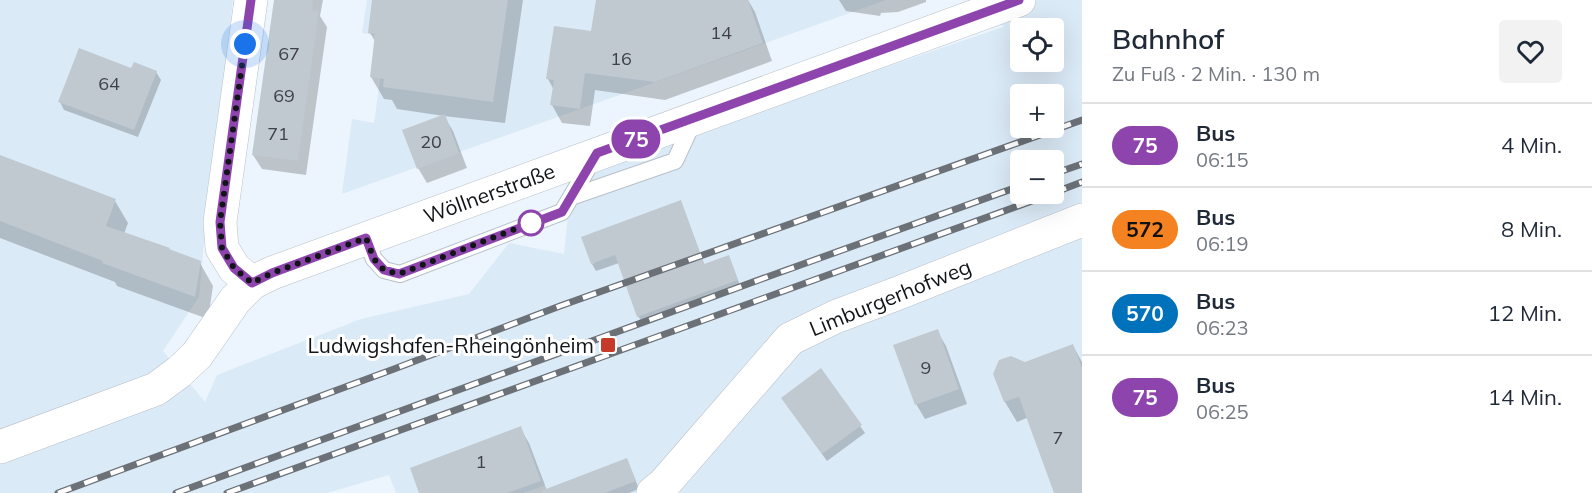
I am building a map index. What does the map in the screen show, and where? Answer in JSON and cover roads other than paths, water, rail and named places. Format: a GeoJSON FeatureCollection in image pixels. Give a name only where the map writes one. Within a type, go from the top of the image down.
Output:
{"type":"FeatureCollection","features":[{"type":"Feature","properties":{"kind":"street"},"geometry":{"type":"LineString","coordinates":[[251,0],[220,222],[222,248],[234,268],[252,283]]}},
{"type":"Feature","properties":{"kind":"street","name":"Wöllnerstraße"},"geometry":{"type":"LineString","coordinates":[[0,447],[156,389],[197,355],[235,300],[252,283],[272,273],[1019,0]]}},
{"type":"Feature","properties":{"kind":"street","name":"Limburgerhofweg"},"geometry":{"type":"LineString","coordinates":[[653,493],[664,484],[790,339],[835,317],[1082,220]]}},
{"type":"Feature","properties":{"kind":"lane"},"geometry":{"type":"LineString","coordinates":[[571,196],[675,161],[695,118]]}},
{"type":"Feature","properties":{"kind":"lane"},"geometry":{"type":"LineString","coordinates":[[366,238],[374,259],[384,270],[399,274],[562,212],[597,153]]}},
{"type":"Feature","properties":{"kind":"railway"},"geometry":{"type":"LineString","coordinates":[[58,493],[560,306],[1082,120]]}},
{"type":"Feature","properties":{"kind":"railway"},"geometry":{"type":"LineString","coordinates":[[1064,170],[1082,164]]}},
{"type":"Feature","properties":{"kind":"railway"},"geometry":{"type":"LineString","coordinates":[[1064,189],[1082,182]]}},
{"type":"Feature","properties":{"kind":"railway"},"geometry":{"type":"LineString","coordinates":[[176,493],[1010,190]]}},
{"type":"Feature","properties":{"kind":"railway"},"geometry":{"type":"LineString","coordinates":[[227,493],[1023,204]]}},
{"type":"Feature","properties":{"kind":"place","name":"Ludwigshafen-Rheingönheim"},"geometry":{"type":"Point","coordinates":[608,345]}}]}
